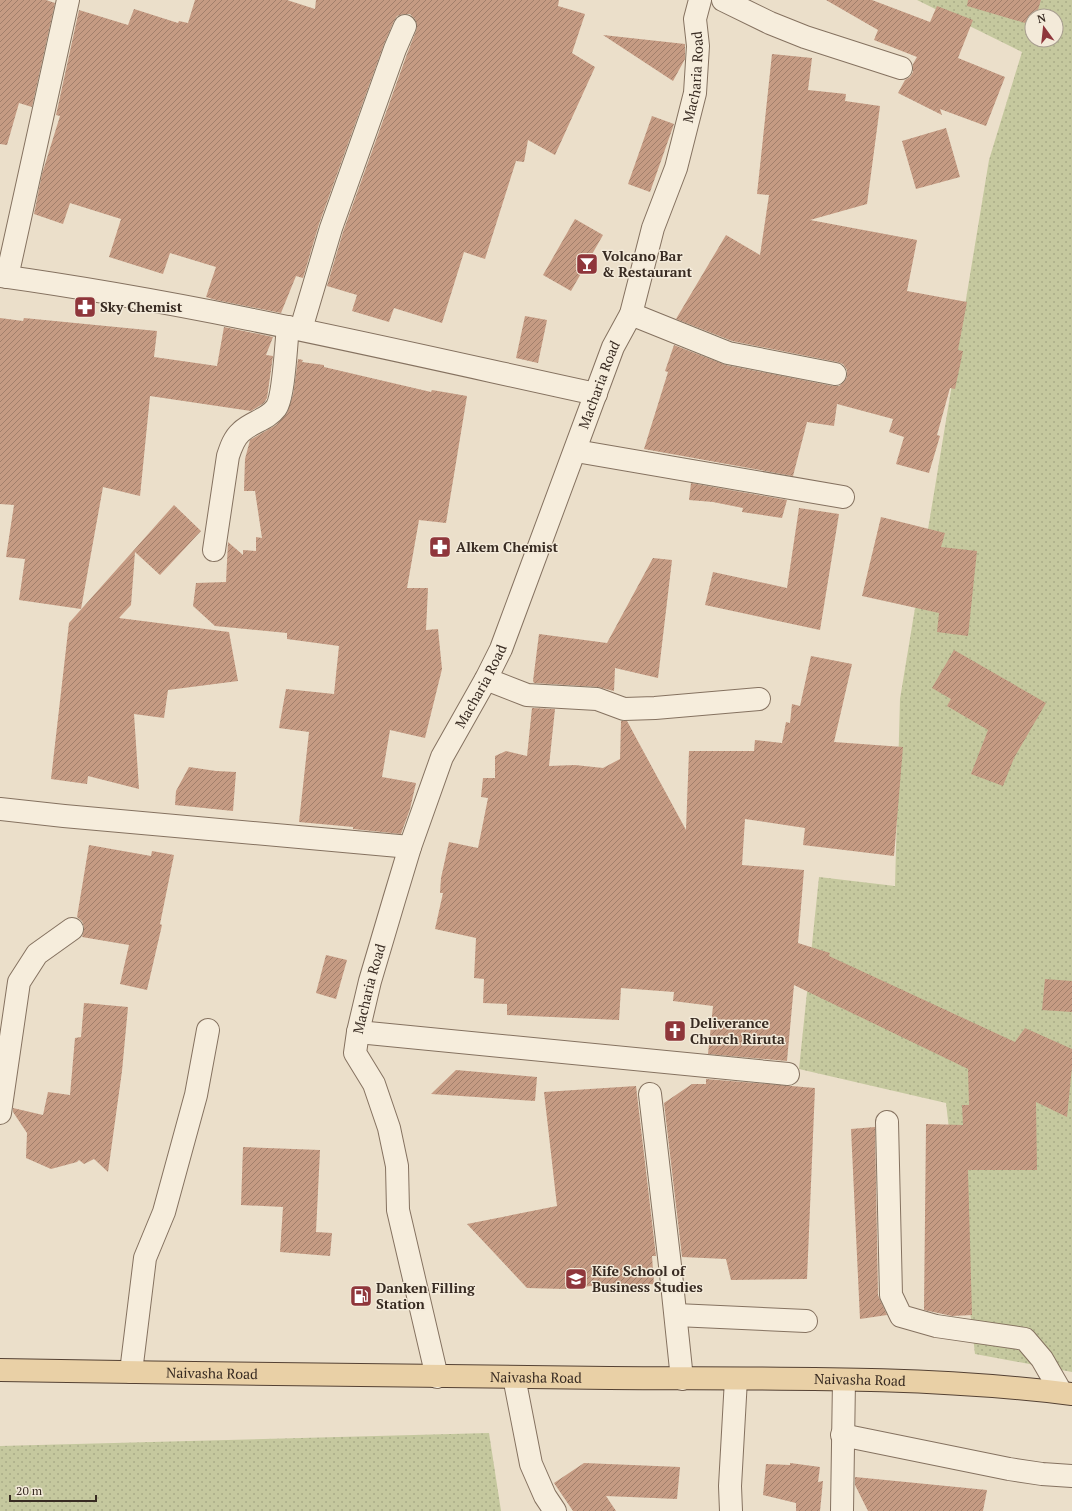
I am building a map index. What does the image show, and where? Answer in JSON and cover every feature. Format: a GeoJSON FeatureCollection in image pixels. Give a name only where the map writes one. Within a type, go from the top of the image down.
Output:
{"type":"FeatureCollection","features":[{"type":"Feature","properties":{"kind":"main road","name":"Naivasha Road"},"geometry":{"type":"LineString","coordinates":[[0,1370],[437,1377],[876,1380],[1023,1388],[1067,1393]]}},
{"type":"Feature","properties":{"kind":"street"},"geometry":{"type":"LineString","coordinates":[[68,0],[3,276],[123,295],[294,328],[596,394]]}},
{"type":"Feature","properties":{"kind":"street","name":"Macharia Road"},"geometry":{"type":"LineString","coordinates":[[437,1377],[398,1210],[397,1166],[389,1128],[374,1084],[355,1054],[358,1032],[370,981],[410,847],[442,757],[486,679],[501,649],[576,451],[613,347],[630,314],[653,228],[676,168],[695,93],[698,46],[695,19],[700,0]]}},
{"type":"Feature","properties":{"kind":"street"},"geometry":{"type":"LineString","coordinates":[[723,0],[770,23],[805,37],[901,68]]}},
{"type":"Feature","properties":{"kind":"street"},"geometry":{"type":"LineString","coordinates":[[214,550],[228,456],[233,442],[241,432],[269,416],[277,407],[294,328],[395,49],[405,26]]}},
{"type":"Feature","properties":{"kind":"street"},"geometry":{"type":"LineString","coordinates":[[630,314],[728,353],[835,374]]}},
{"type":"Feature","properties":{"kind":"street"},"geometry":{"type":"LineString","coordinates":[[576,451],[843,497]]}},
{"type":"Feature","properties":{"kind":"street"},"geometry":{"type":"LineString","coordinates":[[486,679],[527,694],[597,699],[624,709],[655,708],[760,699]]}},
{"type":"Feature","properties":{"kind":"street"},"geometry":{"type":"LineString","coordinates":[[0,809],[72,817],[410,847]]}},
{"type":"Feature","properties":{"kind":"street"},"geometry":{"type":"LineString","coordinates":[[0,1112],[19,982],[37,954],[72,929]]}},
{"type":"Feature","properties":{"kind":"street"},"geometry":{"type":"LineString","coordinates":[[131,1372],[145,1258],[166,1204],[196,1095],[208,1030]]}},
{"type":"Feature","properties":{"kind":"street"},"geometry":{"type":"LineString","coordinates":[[358,1032],[788,1074]]}},
{"type":"Feature","properties":{"kind":"street"},"geometry":{"type":"LineString","coordinates":[[650,1094],[682,1379]]}},
{"type":"Feature","properties":{"kind":"street"},"geometry":{"type":"LineString","coordinates":[[888,1122],[891,1296],[901,1316],[936,1326],[1025,1339],[1042,1358],[1067,1393]]}},
{"type":"Feature","properties":{"kind":"street"},"geometry":{"type":"LineString","coordinates":[[676,1315],[806,1321]]}},
{"type":"Feature","properties":{"kind":"street"},"geometry":{"type":"LineString","coordinates":[[514,1377],[531,1464],[545,1496],[555,1511]]}},
{"type":"Feature","properties":{"kind":"street"},"geometry":{"type":"LineString","coordinates":[[731,1511],[730,1486],[736,1379]]}},
{"type":"Feature","properties":{"kind":"street"},"geometry":{"type":"LineString","coordinates":[[842,1511],[844,1380]]}},
{"type":"Feature","properties":{"kind":"street"},"geometry":{"type":"LineString","coordinates":[[842,1435],[1009,1469],[1042,1474],[1072,1476]]}},
{"type":"Feature","properties":{"kind":"green space"},"geometry":{"type":"Polygon","coordinates":[[[917,0],[1072,0],[1072,1372],[975,1354],[946,1103],[799,1069],[819,877],[895,886],[900,699],[989,160],[1022,52],[917,0]]]}},
{"type":"Feature","properties":{"kind":"green space"},"geometry":{"type":"Polygon","coordinates":[[[489,1433],[501,1511],[0,1511],[0,1446],[489,1433]]]}},
{"type":"Feature","properties":{"kind":"building"},"geometry":{"type":"Polygon","coordinates":[[[0,0],[46,0],[55,3],[32,107],[19,103],[7,145],[0,144],[0,0]]]}},
{"type":"Feature","properties":{"kind":"building"},"geometry":{"type":"Polygon","coordinates":[[[195,0],[287,0],[315,9],[316,0],[559,0],[558,6],[585,14],[572,53],[595,67],[555,155],[528,140],[524,162],[516,161],[485,259],[464,252],[442,323],[394,308],[389,322],[352,311],[357,295],[327,286],[343,232],[416,31],[417,25],[415,19],[410,14],[397,16],[384,44],[319,224],[303,278],[296,276],[281,313],[206,297],[216,267],[170,253],[163,274],[109,257],[121,219],[70,203],[63,224],[34,214],[42,174],[60,116],[56,115],[79,10],[128,25],[134,9],[178,23],[179,21],[188,23],[195,0]]]}},
{"type":"Feature","properties":{"kind":"building"},"geometry":{"type":"Polygon","coordinates":[[[826,0],[872,0],[930,22],[937,6],[973,20],[958,58],[1005,77],[986,126],[940,109],[942,115],[898,93],[905,80],[910,77],[913,72],[913,64],[917,57],[874,40],[878,30],[826,0]]]}},
{"type":"Feature","properties":{"kind":"building"},"geometry":{"type":"Polygon","coordinates":[[[968,0],[1041,0],[1038,8],[1024,8],[1024,23],[967,6],[968,0]]]}},
{"type":"Feature","properties":{"kind":"building"},"geometry":{"type":"Polygon","coordinates":[[[603,35],[685,44],[685,59],[673,81],[603,35]]]}},
{"type":"Feature","properties":{"kind":"building"},"geometry":{"type":"Polygon","coordinates":[[[772,54],[812,58],[808,90],[846,94],[845,101],[880,106],[867,204],[810,220],[917,240],[907,291],[967,302],[958,350],[963,351],[955,389],[950,388],[937,435],[940,436],[929,473],[896,464],[904,437],[889,432],[893,419],[837,404],[834,426],[807,422],[793,476],[644,449],[668,372],[665,371],[674,345],[726,365],[833,386],[839,386],[847,377],[847,370],[843,364],[732,341],[676,319],[726,235],[760,255],[769,195],[757,194],[772,54]]]}},
{"type":"Feature","properties":{"kind":"building"},"geometry":{"type":"Polygon","coordinates":[[[652,116],[674,124],[650,192],[628,184],[652,116]]]}},
{"type":"Feature","properties":{"kind":"building"},"geometry":{"type":"Polygon","coordinates":[[[946,128],[960,177],[916,189],[902,141],[946,128]]]}},
{"type":"Feature","properties":{"kind":"building"},"geometry":{"type":"Polygon","coordinates":[[[575,219],[603,235],[571,291],[543,275],[575,219]]]}},
{"type":"Feature","properties":{"kind":"building"},"geometry":{"type":"Polygon","coordinates":[[[525,316],[547,320],[538,363],[516,358],[525,316]]]}},
{"type":"Feature","properties":{"kind":"building"},"geometry":{"type":"Polygon","coordinates":[[[0,318],[23,321],[24,318],[157,331],[154,357],[217,366],[224,327],[273,337],[266,355],[273,356],[267,398],[264,403],[251,411],[150,396],[140,496],[103,487],[81,609],[19,600],[25,559],[6,557],[14,505],[0,504],[0,318]]]}},
{"type":"Feature","properties":{"kind":"building"},"geometry":{"type":"Polygon","coordinates":[[[298,359],[303,360],[302,362],[324,365],[324,367],[431,392],[432,390],[467,396],[446,523],[419,520],[407,588],[428,588],[426,630],[438,629],[442,669],[425,738],[390,730],[382,777],[416,783],[410,809],[401,834],[353,829],[353,827],[299,822],[309,732],[279,728],[286,689],[334,694],[339,646],[287,639],[287,633],[215,626],[193,606],[196,583],[226,582],[228,542],[243,555],[243,550],[256,551],[256,537],[262,538],[255,491],[244,491],[245,459],[250,440],[276,425],[287,413],[293,395],[298,359]]]}},
{"type":"Feature","properties":{"kind":"building"},"geometry":{"type":"Polygon","coordinates":[[[691,483],[787,500],[782,518],[742,512],[743,508],[713,502],[689,500],[691,483]]]}},
{"type":"Feature","properties":{"kind":"building"},"geometry":{"type":"Polygon","coordinates":[[[174,505],[201,531],[160,575],[135,552],[131,605],[119,618],[229,632],[238,681],[168,690],[164,718],[134,714],[139,789],[88,776],[87,784],[51,779],[69,623],[174,505]]]}},
{"type":"Feature","properties":{"kind":"building"},"geometry":{"type":"Polygon","coordinates":[[[799,508],[839,514],[820,630],[705,605],[713,572],[787,588],[799,508]]]}},
{"type":"Feature","properties":{"kind":"building"},"geometry":{"type":"Polygon","coordinates":[[[881,517],[945,533],[941,547],[977,551],[968,636],[937,632],[939,613],[862,596],[881,517]]]}},
{"type":"Feature","properties":{"kind":"building"},"geometry":{"type":"Polygon","coordinates":[[[653,558],[672,560],[658,678],[615,668],[614,691],[598,687],[534,683],[539,634],[607,643],[653,558]]]}},
{"type":"Feature","properties":{"kind":"building"},"geometry":{"type":"Polygon","coordinates":[[[954,650],[1046,703],[1014,758],[1003,786],[971,774],[988,730],[947,706],[951,699],[932,688],[954,650]]]}},
{"type":"Feature","properties":{"kind":"building"},"geometry":{"type":"Polygon","coordinates":[[[811,656],[852,664],[834,742],[903,747],[894,856],[803,845],[805,828],[745,819],[742,865],[804,870],[798,943],[830,953],[829,956],[1015,1042],[1025,1028],[1072,1049],[1072,1067],[1067,1117],[1036,1102],[1037,1170],[968,1170],[972,1315],[952,1316],[924,1310],[926,1124],[963,1125],[962,1105],[969,1105],[968,1069],[794,985],[787,1061],[708,1054],[713,1006],[673,1001],[674,992],[621,988],[619,1020],[507,1015],[507,1004],[483,1003],[484,979],[474,978],[476,938],[435,929],[443,893],[440,893],[441,878],[449,842],[478,848],[488,798],[481,797],[483,778],[495,778],[495,756],[506,751],[527,756],[532,708],[555,709],[549,766],[575,765],[603,768],[620,759],[621,721],[627,721],[686,830],[689,751],[754,751],[755,740],[782,743],[786,722],[790,723],[792,704],[800,706],[811,656]]]}},
{"type":"Feature","properties":{"kind":"building"},"geometry":{"type":"Polygon","coordinates":[[[189,767],[236,772],[233,811],[175,805],[176,791],[189,767]]]}},
{"type":"Feature","properties":{"kind":"building"},"geometry":{"type":"Polygon","coordinates":[[[89,845],[151,856],[152,851],[174,855],[160,924],[162,925],[147,990],[120,984],[129,945],[82,937],[84,927],[82,921],[77,917],[89,845]]]}},
{"type":"Feature","properties":{"kind":"building"},"geometry":{"type":"Polygon","coordinates":[[[326,955],[347,960],[336,999],[316,993],[326,955]]]}},
{"type":"Feature","properties":{"kind":"building"},"geometry":{"type":"Polygon","coordinates":[[[1045,979],[1072,981],[1072,1012],[1042,1010],[1045,979]]]}},
{"type":"Feature","properties":{"kind":"building"},"geometry":{"type":"Polygon","coordinates":[[[84,1003],[128,1007],[122,1071],[108,1172],[94,1159],[84,1164],[79,1160],[77,1162],[51,1169],[26,1158],[27,1133],[13,1112],[13,1108],[43,1115],[48,1092],[70,1095],[75,1038],[81,1037],[84,1003]]]}},
{"type":"Feature","properties":{"kind":"building"},"geometry":{"type":"Polygon","coordinates":[[[456,1070],[537,1077],[535,1101],[431,1094],[456,1070]]]}},
{"type":"Feature","properties":{"kind":"building"},"geometry":{"type":"Polygon","coordinates":[[[706,1079],[815,1088],[807,1279],[731,1280],[726,1259],[682,1257],[664,1103],[692,1084],[706,1084],[706,1079]]]}},
{"type":"Feature","properties":{"kind":"building"},"geometry":{"type":"Polygon","coordinates":[[[636,1086],[656,1256],[652,1256],[654,1284],[618,1287],[618,1283],[564,1289],[527,1288],[467,1224],[557,1206],[544,1092],[636,1086]]]}},
{"type":"Feature","properties":{"kind":"building"},"geometry":{"type":"Polygon","coordinates":[[[875,1127],[878,1295],[887,1315],[860,1319],[851,1129],[875,1127]]]}},
{"type":"Feature","properties":{"kind":"building"},"geometry":{"type":"Polygon","coordinates":[[[243,1147],[320,1150],[316,1232],[332,1233],[330,1256],[280,1252],[283,1207],[241,1205],[243,1147]]]}},
{"type":"Feature","properties":{"kind":"building"},"geometry":{"type":"Polygon","coordinates":[[[584,1463],[680,1467],[677,1499],[606,1496],[616,1511],[573,1511],[554,1483],[584,1463]]]}},
{"type":"Feature","properties":{"kind":"building"},"geometry":{"type":"Polygon","coordinates":[[[790,1463],[820,1467],[818,1482],[823,1481],[820,1511],[796,1511],[796,1503],[763,1495],[766,1464],[790,1465],[790,1463]]]}},
{"type":"Feature","properties":{"kind":"building"},"geometry":{"type":"Polygon","coordinates":[[[855,1477],[987,1490],[983,1511],[868,1511],[855,1485],[855,1477]]]}},
{"type":"Feature","properties":{"kind":"place","name":"Volcano Bar & Restaurant"},"geometry":{"type":"Point","coordinates":[587,264]}},
{"type":"Feature","properties":{"kind":"place","name":"Sky Chemist"},"geometry":{"type":"Point","coordinates":[85,307]}},
{"type":"Feature","properties":{"kind":"place","name":"Alkem Chemist"},"geometry":{"type":"Point","coordinates":[440,547]}},
{"type":"Feature","properties":{"kind":"place","name":"Deliverance Church Riruta"},"geometry":{"type":"Point","coordinates":[675,1031]}},
{"type":"Feature","properties":{"kind":"place","name":"Kife School of Business Studies"},"geometry":{"type":"Point","coordinates":[576,1279]}},
{"type":"Feature","properties":{"kind":"place","name":"Danken Filling Station"},"geometry":{"type":"Point","coordinates":[361,1296]}}]}
